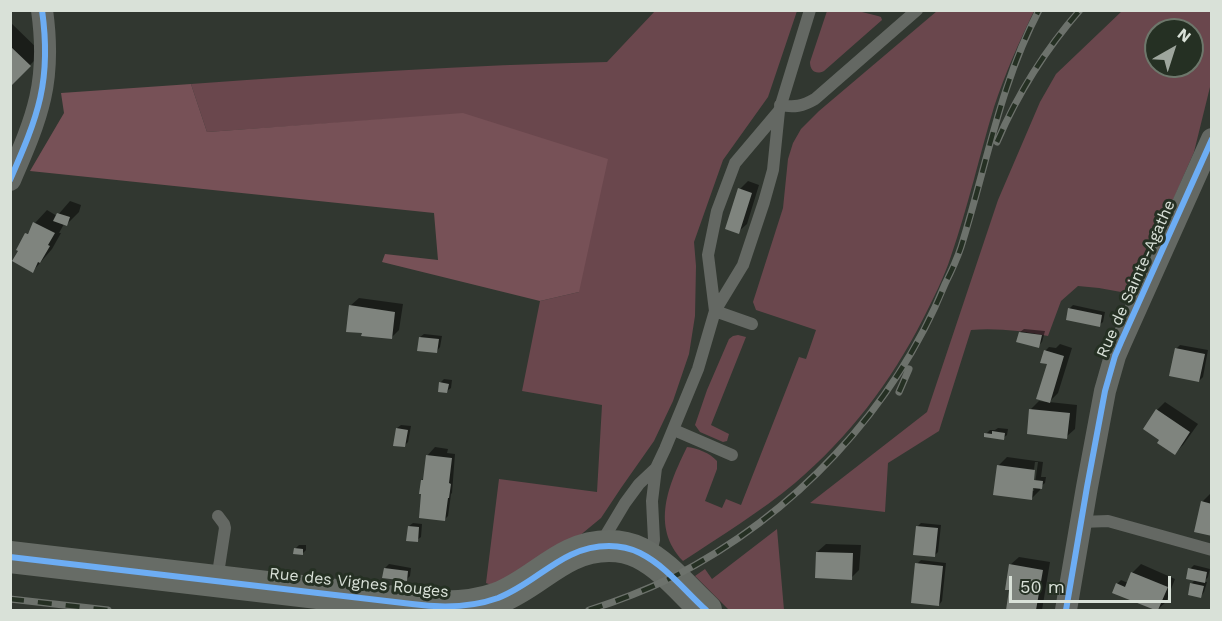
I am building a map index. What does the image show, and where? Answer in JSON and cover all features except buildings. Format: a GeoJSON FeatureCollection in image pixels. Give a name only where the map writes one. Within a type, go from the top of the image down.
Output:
{"type":"FeatureCollection","features":[{"type":"Feature","properties":{"kind":"street"},"geometry":{"type":"LineString","coordinates":[[10,180],[35,119],[45,77],[46,56],[42,10]]}},
{"type":"Feature","properties":{"kind":"street","name":"Rue de Sainte-Agathe"},"geometry":{"type":"LineString","coordinates":[[1066,610],[1105,391],[1115,356],[1212,139]]}},
{"type":"Feature","properties":{"kind":"street","name":"Rue des Vignes Rouges"},"geometry":{"type":"LineString","coordinates":[[10,557],[434,607],[458,607],[496,598],[518,588],[574,552],[601,546],[627,548],[661,568],[706,610]]}},
{"type":"Feature","properties":{"kind":"lane"},"geometry":{"type":"LineString","coordinates":[[661,568],[654,540],[652,501],[656,468],[698,369],[715,311],[743,265],[773,170],[779,108],[810,10]]}},
{"type":"Feature","properties":{"kind":"lane"},"geometry":{"type":"LineString","coordinates":[[715,311],[708,255],[717,211],[735,163],[779,108],[806,104],[815,99],[917,10]]}},
{"type":"Feature","properties":{"kind":"lane"},"geometry":{"type":"LineString","coordinates":[[715,311],[752,324]]}},
{"type":"Feature","properties":{"kind":"lane"},"geometry":{"type":"LineString","coordinates":[[674,430],[732,455]]}},
{"type":"Feature","properties":{"kind":"lane"},"geometry":{"type":"LineString","coordinates":[[601,546],[625,503],[639,484],[656,468]]}},
{"type":"Feature","properties":{"kind":"lane"},"geometry":{"type":"LineString","coordinates":[[217,581],[225,528],[218,516]]}},
{"type":"Feature","properties":{"kind":"lane"},"geometry":{"type":"LineString","coordinates":[[1081,522],[1108,521],[1212,550]]}},
{"type":"Feature","properties":{"kind":"shaded area"},"geometry":{"type":"Polygon","coordinates":[[[655,11],[797,11],[768,97],[723,160],[694,242],[695,316],[689,354],[673,401],[654,441],[601,518],[578,537],[494,586],[486,583],[499,479],[597,492],[602,405],[522,391],[540,301],[579,292],[463,114],[207,132],[191,84],[399,70],[607,62],[655,11]]]}},
{"type":"Feature","properties":{"kind":"shaded area"},"geometry":{"type":"Polygon","coordinates":[[[827,11],[858,11],[881,17],[882,20],[824,71],[816,72],[812,70],[810,62],[827,11]]]}},
{"type":"Feature","properties":{"kind":"shaded area"},"geometry":{"type":"Polygon","coordinates":[[[937,11],[1034,11],[998,95],[957,238],[938,288],[897,365],[851,428],[815,465],[782,494],[683,561],[673,548],[667,534],[665,519],[669,490],[687,447],[703,451],[717,461],[717,469],[705,501],[722,508],[726,499],[741,505],[799,357],[806,359],[816,330],[756,310],[753,302],[783,208],[788,159],[793,143],[801,129],[819,111],[937,11]]]}},
{"type":"Feature","properties":{"kind":"shaded area"},"geometry":{"type":"Polygon","coordinates":[[[1122,11],[1211,11],[1211,83],[1194,152],[1132,294],[1078,286],[1061,301],[1048,336],[1009,330],[971,330],[939,431],[888,463],[885,512],[810,503],[927,412],[998,200],[1040,102],[1056,74],[1122,11]]]}},
{"type":"Feature","properties":{"kind":"shaded area"},"geometry":{"type":"Polygon","coordinates":[[[191,84],[207,132],[463,113],[608,159],[579,292],[540,301],[382,262],[385,254],[438,260],[434,213],[30,171],[64,113],[61,93],[191,84]]]}},
{"type":"Feature","properties":{"kind":"shaded area"},"geometry":{"type":"Polygon","coordinates":[[[738,335],[746,337],[711,425],[729,434],[727,441],[723,442],[700,432],[695,425],[729,339],[738,335]]]}},
{"type":"Feature","properties":{"kind":"shaded area"},"geometry":{"type":"Polygon","coordinates":[[[777,529],[784,610],[729,610],[695,576],[705,569],[712,579],[777,529]]]}},
{"type":"Feature","properties":{"kind":"railway"},"geometry":{"type":"LineString","coordinates":[[589,610],[673,577],[717,552],[759,523],[799,490],[835,455],[868,416],[898,374],[924,330],[956,261],[1004,97],[1025,38],[1039,10]]}},
{"type":"Feature","properties":{"kind":"railway"},"geometry":{"type":"LineString","coordinates":[[997,142],[1033,73],[1080,10]]}},
{"type":"Feature","properties":{"kind":"railway"},"geometry":{"type":"LineString","coordinates":[[899,392],[909,369]]}},
{"type":"Feature","properties":{"kind":"railway"},"geometry":{"type":"LineString","coordinates":[[10,599],[108,610]]}},
{"type":"Feature","properties":{"kind":"cycle path"},"geometry":{"type":"LineString","coordinates":[[10,180],[35,117],[44,78],[45,35],[42,10]]}},
{"type":"Feature","properties":{"kind":"cycle path"},"geometry":{"type":"LineString","coordinates":[[1066,610],[1105,391],[1115,356],[1212,139]]}},
{"type":"Feature","properties":{"kind":"cycle path"},"geometry":{"type":"LineString","coordinates":[[10,557],[445,606],[477,604],[498,598],[564,558],[592,548],[617,546],[636,551],[649,558],[675,579],[706,610]]}}]}
